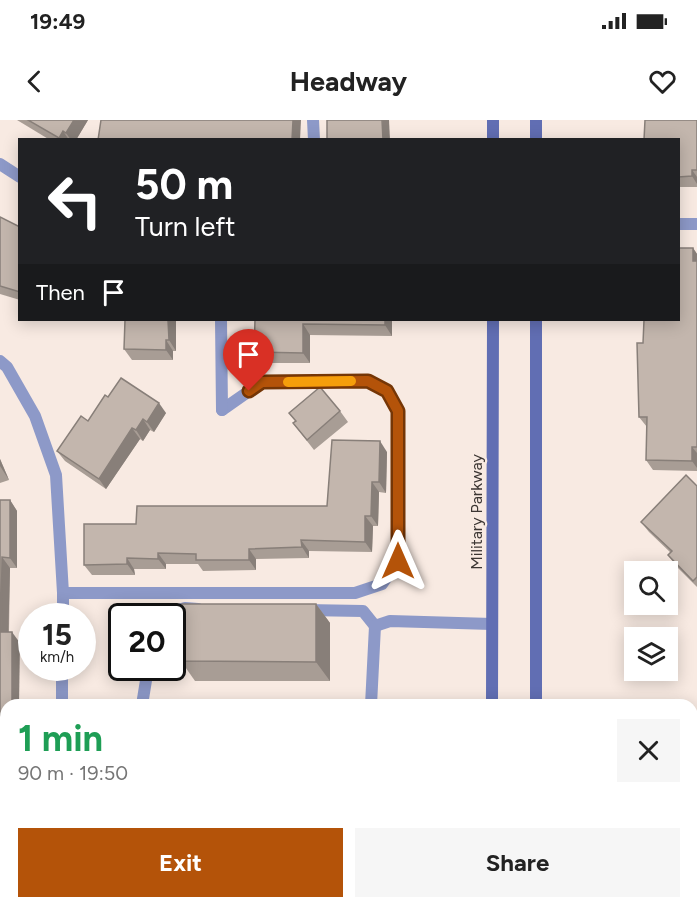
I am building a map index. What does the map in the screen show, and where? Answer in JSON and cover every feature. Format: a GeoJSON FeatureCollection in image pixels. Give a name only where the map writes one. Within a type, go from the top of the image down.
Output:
{"type":"FeatureCollection","features":[{"type":"Feature","properties":{"kind":"main road"},"geometry":{"type":"LineString","coordinates":[[493,120],[493,138]]}},
{"type":"Feature","properties":{"kind":"main road"},"geometry":{"type":"LineString","coordinates":[[536,120],[536,138]]}},
{"type":"Feature","properties":{"kind":"main road","name":"Military Parkway"},"geometry":{"type":"LineString","coordinates":[[492,699],[493,321]]}},
{"type":"Feature","properties":{"kind":"main road"},"geometry":{"type":"LineString","coordinates":[[536,321],[536,699]]}},
{"type":"Feature","properties":{"kind":"street"},"geometry":{"type":"LineString","coordinates":[[313,120],[314,138]]}},
{"type":"Feature","properties":{"kind":"street"},"geometry":{"type":"LineString","coordinates":[[0,164],[18,176]]}},
{"type":"Feature","properties":{"kind":"street"},"geometry":{"type":"LineString","coordinates":[[680,224],[697,224]]}},
{"type":"Feature","properties":{"kind":"street"},"geometry":{"type":"LineString","coordinates":[[63,593],[355,593],[382,584],[398,561],[398,411],[387,391],[368,381],[262,382],[222,410],[221,321]]}},
{"type":"Feature","properties":{"kind":"street"},"geometry":{"type":"LineString","coordinates":[[0,362],[7,367],[36,416],[56,475],[63,603]]}},
{"type":"Feature","properties":{"kind":"street"},"geometry":{"type":"LineString","coordinates":[[186,608],[209,609]]}},
{"type":"Feature","properties":{"kind":"street"},"geometry":{"type":"LineString","coordinates":[[292,610],[363,611],[375,626],[371,699]]}},
{"type":"Feature","properties":{"kind":"street"},"geometry":{"type":"LineString","coordinates":[[375,626],[390,621],[492,624]]}},
{"type":"Feature","properties":{"kind":"street"},"geometry":{"type":"LineString","coordinates":[[62,681],[62,699]]}},
{"type":"Feature","properties":{"kind":"street"},"geometry":{"type":"LineString","coordinates":[[143,699],[146,681]]}},
{"type":"Feature","properties":{"kind":"building"},"geometry":{"type":"Polygon","coordinates":[[[28,120],[74,120],[66,133],[63,131],[59,138],[28,120]]]}},
{"type":"Feature","properties":{"kind":"building"},"geometry":{"type":"Polygon","coordinates":[[[101,120],[293,120],[292,138],[98,138],[101,120]]]}},
{"type":"Feature","properties":{"kind":"building"},"geometry":{"type":"Polygon","coordinates":[[[327,120],[382,120],[383,138],[327,138],[327,120]]]}},
{"type":"Feature","properties":{"kind":"building"},"geometry":{"type":"Polygon","coordinates":[[[645,120],[697,120],[697,170],[692,170],[692,176],[680,177],[680,138],[644,138],[645,120]]]}},
{"type":"Feature","properties":{"kind":"building"},"geometry":{"type":"Polygon","coordinates":[[[0,217],[18,226],[18,291],[0,286],[0,217]]]}},
{"type":"Feature","properties":{"kind":"building"},"geometry":{"type":"Polygon","coordinates":[[[680,248],[693,248],[693,261],[697,261],[697,447],[692,447],[692,461],[646,460],[647,417],[639,417],[637,343],[643,343],[644,321],[680,321],[680,248]]]}},
{"type":"Feature","properties":{"kind":"building"},"geometry":{"type":"Polygon","coordinates":[[[125,321],[168,321],[169,340],[166,340],[166,350],[124,349],[125,321]]]}},
{"type":"Feature","properties":{"kind":"building"},"geometry":{"type":"Polygon","coordinates":[[[255,321],[385,321],[385,325],[303,324],[303,353],[254,352],[255,321]]]}},
{"type":"Feature","properties":{"kind":"building"},"geometry":{"type":"Polygon","coordinates":[[[121,378],[159,403],[147,422],[143,419],[136,430],[132,428],[99,479],[57,451],[81,416],[88,421],[105,395],[108,397],[121,378]]]}},
{"type":"Feature","properties":{"kind":"building"},"geometry":{"type":"Polygon","coordinates":[[[320,387],[340,411],[307,440],[293,423],[296,421],[289,413],[320,387]]]}},
{"type":"Feature","properties":{"kind":"building"},"geometry":{"type":"Polygon","coordinates":[[[332,440],[380,441],[379,482],[372,482],[371,516],[365,516],[365,542],[301,540],[302,547],[249,549],[249,560],[196,560],[196,554],[158,553],[158,559],[127,558],[127,564],[84,565],[84,524],[136,524],[137,506],[327,506],[332,440]]]}},
{"type":"Feature","properties":{"kind":"building"},"geometry":{"type":"Polygon","coordinates":[[[686,475],[697,486],[697,577],[693,581],[678,565],[678,561],[674,561],[668,555],[672,551],[641,522],[686,475]]]}},
{"type":"Feature","properties":{"kind":"building"},"geometry":{"type":"Polygon","coordinates":[[[0,500],[10,500],[10,558],[2,557],[1,632],[12,632],[12,699],[0,699],[0,500]]]}},
{"type":"Feature","properties":{"kind":"building"},"geometry":{"type":"Polygon","coordinates":[[[186,604],[316,604],[316,662],[186,661],[186,604]]]}},
{"type":"Feature","properties":{"kind":"slow traffic"},"geometry":{"type":"LineString","coordinates":[[288,382],[351,381]]}},
{"type":"Feature","properties":{"kind":"route"},"geometry":{"type":"LineString","coordinates":[[249,391],[262,382],[368,381],[387,391],[398,411],[398,561]]}}]}
